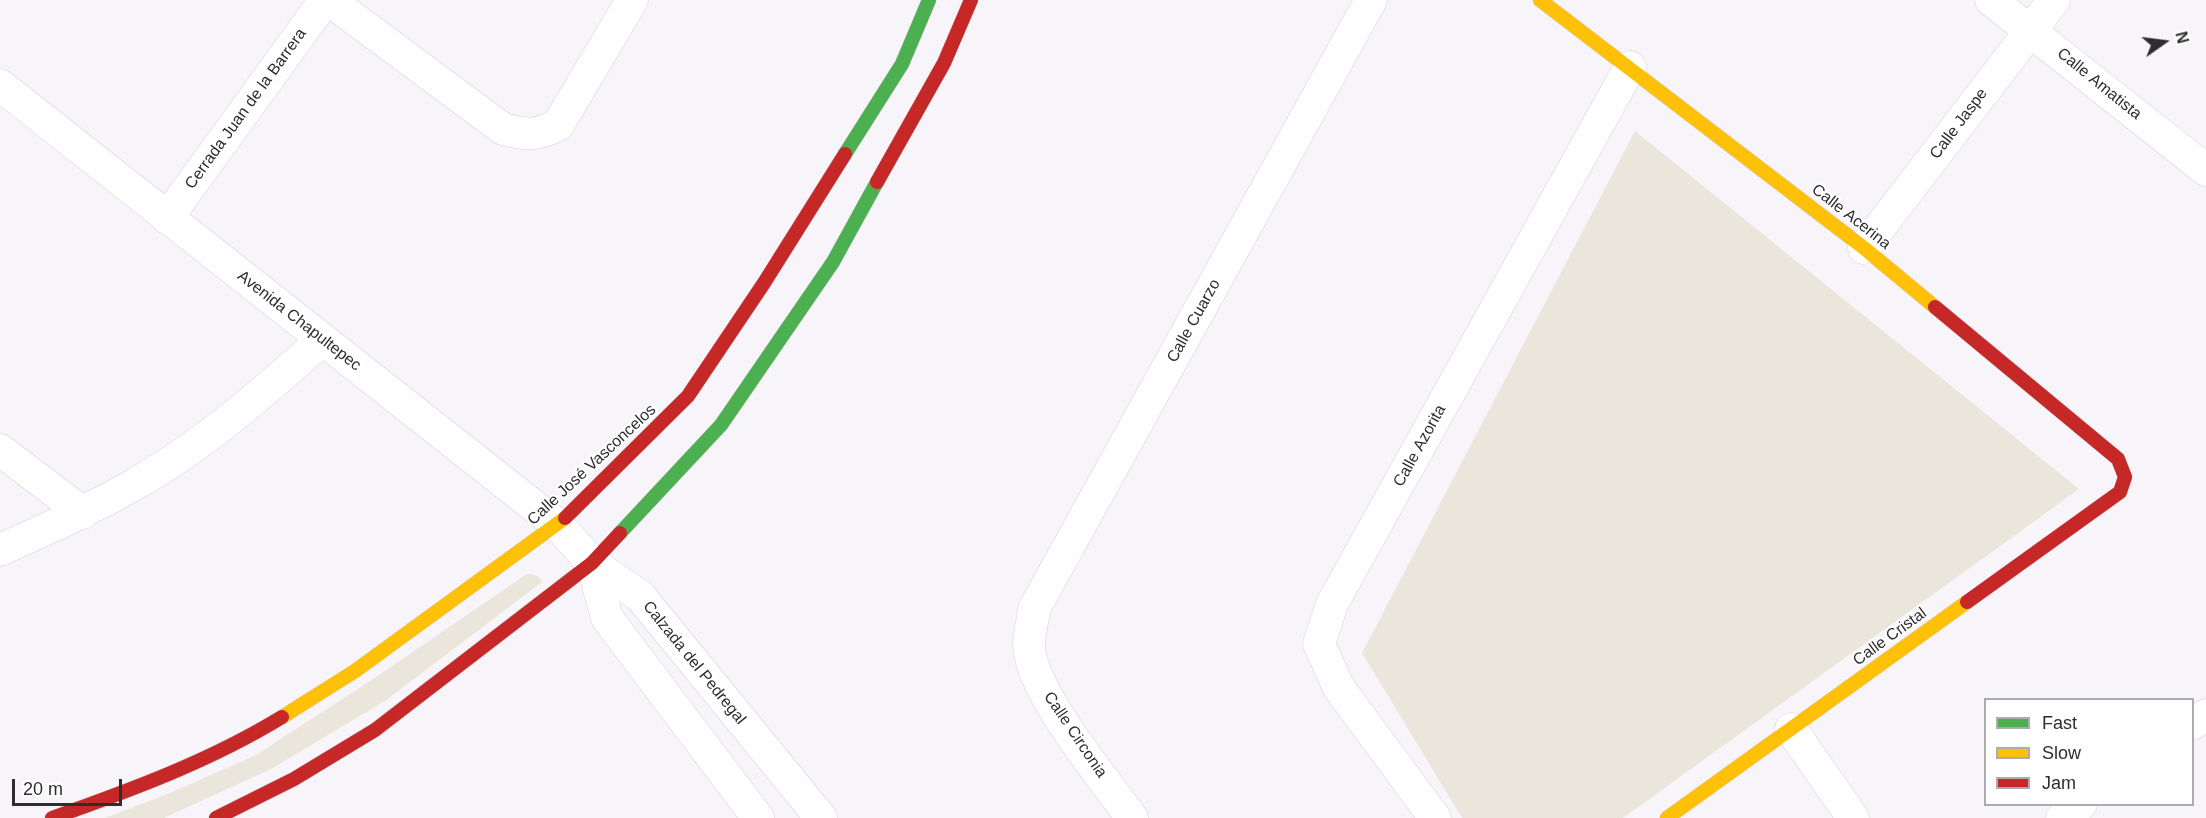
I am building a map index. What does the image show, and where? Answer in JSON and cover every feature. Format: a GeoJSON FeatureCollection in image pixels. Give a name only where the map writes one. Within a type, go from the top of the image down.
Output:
{"type":"FeatureCollection","features":[{"type":"Feature","properties":{"kind":"street","name":"Cerrada Juan de la Barrera"},"geometry":{"type":"LineString","coordinates":[[168,218],[325,0]]}},
{"type":"Feature","properties":{"kind":"street"},"geometry":{"type":"LineString","coordinates":[[329,0],[503,129],[527,135],[543,132],[558,125],[632,0]]}},
{"type":"Feature","properties":{"kind":"street","name":"Calle José Vasconcelos"},"geometry":{"type":"LineString","coordinates":[[52,818],[149,783],[254,734],[355,671],[558,525],[688,396],[764,283],[902,64],[929,0]]}},
{"type":"Feature","properties":{"kind":"street"},"geometry":{"type":"LineString","coordinates":[[216,818],[294,779],[375,730],[592,563],[721,424],[834,262],[944,63],[971,0]]}},
{"type":"Feature","properties":{"kind":"street","name":"Calle Cuarzo"},"geometry":{"type":"LineString","coordinates":[[1029,646],[1034,609],[1371,0]]}},
{"type":"Feature","properties":{"kind":"street","name":"Calle Acerina"},"geometry":{"type":"LineString","coordinates":[[1540,0],[1864,248],[2118,459],[2125,477]]}},
{"type":"Feature","properties":{"kind":"street","name":"Calle Amatista"},"geometry":{"type":"LineString","coordinates":[[1991,0],[2206,170]]}},
{"type":"Feature","properties":{"kind":"street","name":"Calle Jaspe"},"geometry":{"type":"LineString","coordinates":[[1864,248],[2054,0]]}},
{"type":"Feature","properties":{"kind":"street","name":"Calle Azorita"},"geometry":{"type":"LineString","coordinates":[[1435,818],[1339,688],[1319,644],[1332,604],[1630,67]]}},
{"type":"Feature","properties":{"kind":"street","name":"Avenida Chapultepec"},"geometry":{"type":"LineString","coordinates":[[0,85],[558,525],[592,563]]}},
{"type":"Feature","properties":{"kind":"street"},"geometry":{"type":"LineString","coordinates":[[0,550],[83,513],[137,483],[204,440],[266,390],[322,340]]}},
{"type":"Feature","properties":{"kind":"street"},"geometry":{"type":"LineString","coordinates":[[0,450],[83,513]]}},
{"type":"Feature","properties":{"kind":"street","name":"Calle Cristal"},"geometry":{"type":"LineString","coordinates":[[1667,818],[2120,492],[2125,477]]}},
{"type":"Feature","properties":{"kind":"street"},"geometry":{"type":"LineString","coordinates":[[592,563],[607,618],[758,818]]}},
{"type":"Feature","properties":{"kind":"street","name":"Calzada del Pedregal"},"geometry":{"type":"LineString","coordinates":[[592,563],[640,596],[821,818]]}},
{"type":"Feature","properties":{"kind":"street","name":"Calle Circonia"},"geometry":{"type":"LineString","coordinates":[[1029,646],[1035,674],[1064,724],[1132,818]]}},
{"type":"Feature","properties":{"kind":"street"},"geometry":{"type":"LineString","coordinates":[[1791,729],[1853,818]]}},
{"type":"Feature","properties":{"kind":"street"},"geometry":{"type":"LineString","coordinates":[[2062,818],[2077,806]]}},
{"type":"Feature","properties":{"kind":"shaded area"},"geometry":{"type":"Polygon","coordinates":[[[1635,131],[2079,489],[1623,818],[1462,818],[1362,653],[1635,131]]]}},
{"type":"Feature","properties":{"kind":"shaded area"},"geometry":{"type":"Polygon","coordinates":[[[527,574],[536,575],[542,582],[385,701],[271,769],[164,818],[105,818],[170,793],[256,755],[527,574]]]}},
{"type":"Feature","properties":{"kind":"traffic: fast"},"geometry":{"type":"LineString","coordinates":[[845,154],[902,64],[929,0]]}},
{"type":"Feature","properties":{"kind":"traffic: fast"},"geometry":{"type":"LineString","coordinates":[[620,533],[721,425],[833,262],[877,182]]}},
{"type":"Feature","properties":{"kind":"traffic: slow"},"geometry":{"type":"LineString","coordinates":[[1540,0],[1864,248],[1935,307]]}},
{"type":"Feature","properties":{"kind":"traffic: slow"},"geometry":{"type":"LineString","coordinates":[[282,717],[355,671],[565,518]]}},
{"type":"Feature","properties":{"kind":"traffic: slow"},"geometry":{"type":"LineString","coordinates":[[1667,818],[1967,602]]}},
{"type":"Feature","properties":{"kind":"traffic: jam"},"geometry":{"type":"LineString","coordinates":[[877,182],[944,63],[971,0]]}},
{"type":"Feature","properties":{"kind":"traffic: jam"},"geometry":{"type":"LineString","coordinates":[[565,518],[688,396],[764,283],[845,154]]}},
{"type":"Feature","properties":{"kind":"traffic: jam"},"geometry":{"type":"LineString","coordinates":[[1935,307],[2118,459],[2125,477],[2120,492],[1967,602]]}},
{"type":"Feature","properties":{"kind":"traffic: jam"},"geometry":{"type":"LineString","coordinates":[[216,818],[294,779],[375,730],[592,563],[620,533]]}},
{"type":"Feature","properties":{"kind":"traffic: jam"},"geometry":{"type":"LineString","coordinates":[[52,818],[198,761],[282,717]]}}]}
